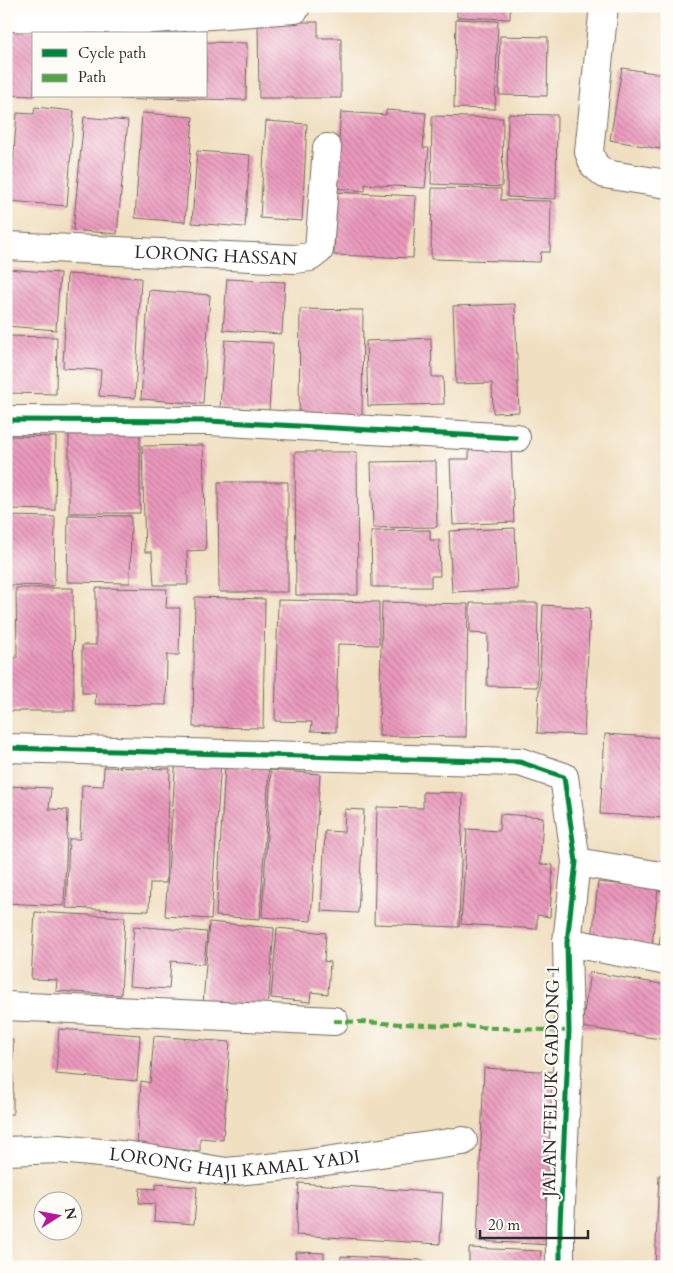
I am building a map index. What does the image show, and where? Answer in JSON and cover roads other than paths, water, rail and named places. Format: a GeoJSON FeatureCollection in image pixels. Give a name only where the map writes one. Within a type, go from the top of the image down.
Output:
{"type":"FeatureCollection","features":[{"type":"Feature","properties":{"kind":"street"},"geometry":{"type":"LineString","coordinates":[[604,6],[589,152],[594,165],[605,174],[667,184]]}},
{"type":"Feature","properties":{"kind":"street"},"geometry":{"type":"LineString","coordinates":[[6,17],[140,20],[295,9]]}},
{"type":"Feature","properties":{"kind":"street","name":"LORONG HASSAN"},"geometry":{"type":"LineString","coordinates":[[6,246],[295,259],[310,258],[318,250],[327,148]]}},
{"type":"Feature","properties":{"kind":"street"},"geometry":{"type":"LineString","coordinates":[[6,420],[209,421],[516,438]]}},
{"type":"Feature","properties":{"kind":"street","name":"JALAN TELUK GADONG 1"},"geometry":{"type":"LineString","coordinates":[[6,748],[520,762],[564,777],[576,862],[567,942],[569,1032],[560,1267]]}},
{"type":"Feature","properties":{"kind":"street"},"geometry":{"type":"LineString","coordinates":[[576,862],[667,877]]}},
{"type":"Feature","properties":{"kind":"street"},"geometry":{"type":"LineString","coordinates":[[567,942],[667,961]]}},
{"type":"Feature","properties":{"kind":"street"},"geometry":{"type":"LineString","coordinates":[[6,1006],[334,1022]]}},
{"type":"Feature","properties":{"kind":"street","name":"LORONG HAJI KAMAL YADI"},"geometry":{"type":"LineString","coordinates":[[6,1151],[60,1149],[105,1153],[226,1172],[298,1165],[463,1141]]}}]}
